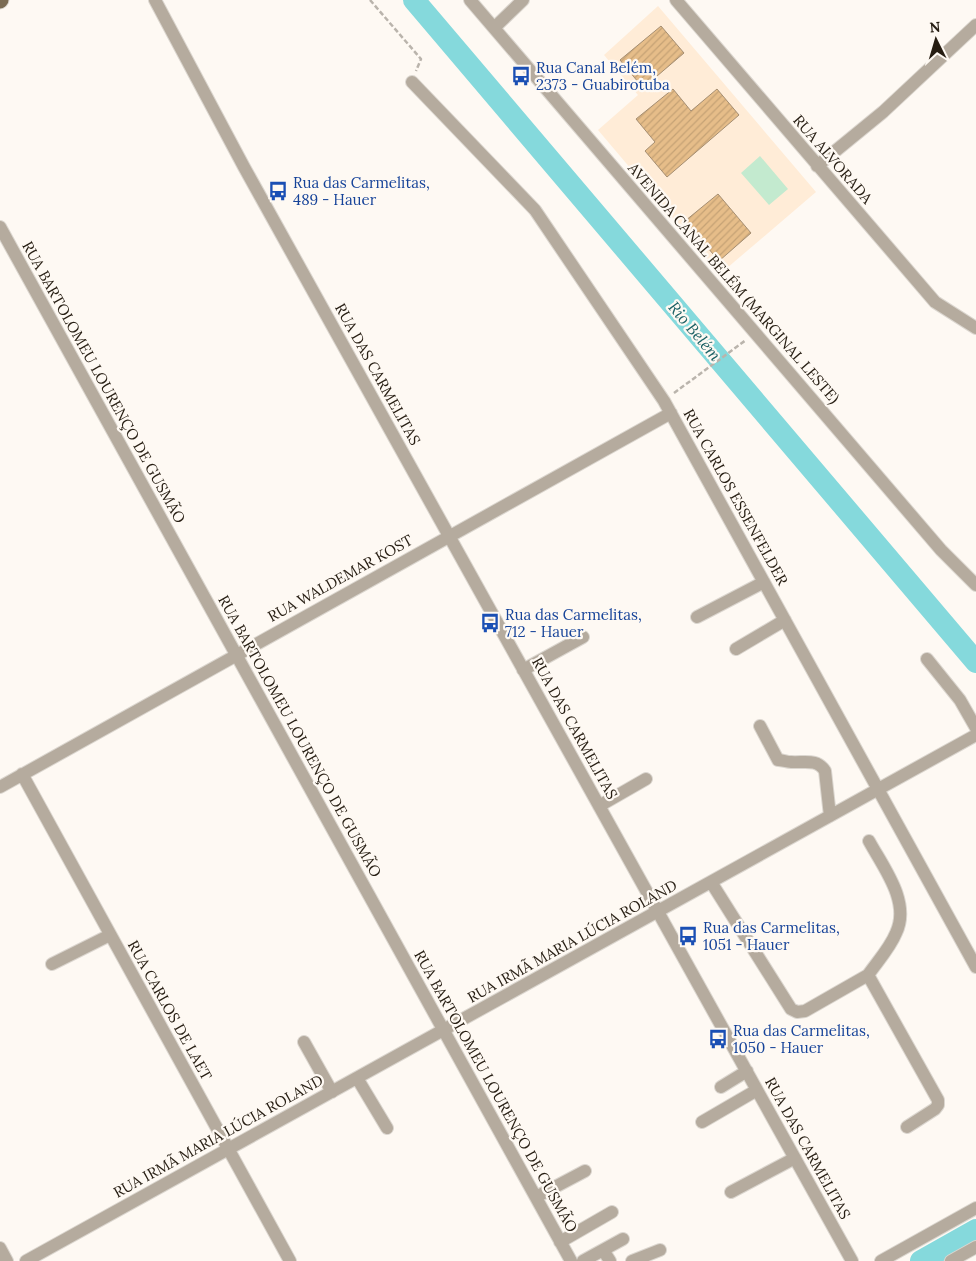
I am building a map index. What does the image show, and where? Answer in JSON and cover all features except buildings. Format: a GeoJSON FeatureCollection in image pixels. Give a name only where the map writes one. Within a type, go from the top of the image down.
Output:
{"type":"FeatureCollection","features":[{"type":"Feature","properties":{"kind":"street","name":"RUA DAS CARMELITAS"},"geometry":{"type":"LineString","coordinates":[[155,0],[244,167],[852,1261]]}},
{"type":"Feature","properties":{"kind":"street","name":"AVENIDA CANAL BELÉM (MARGINAL LESTE)"},"geometry":{"type":"LineString","coordinates":[[470,0],[934,543],[976,585]]}},
{"type":"Feature","properties":{"kind":"street"},"geometry":{"type":"LineString","coordinates":[[494,28],[523,0]]}},
{"type":"Feature","properties":{"kind":"street","name":"RUA ALVORADA"},"geometry":{"type":"LineString","coordinates":[[676,0],[935,302],[954,316],[976,328]]}},
{"type":"Feature","properties":{"kind":"street"},"geometry":{"type":"LineString","coordinates":[[817,166],[883,112],[976,24]]}},
{"type":"Feature","properties":{"kind":"street","name":"RUA CARLOS ESSENFELDER"},"geometry":{"type":"LineString","coordinates":[[412,82],[535,210],[664,401],[976,967]]}},
{"type":"Feature","properties":{"kind":"street","name":"RUA BARTOLOMEU LOURENÇO DE GUSMÃO"},"geometry":{"type":"LineString","coordinates":[[0,227],[571,1261]]}},
{"type":"Feature","properties":{"kind":"street","name":"RUA WALDEMAR KOST"},"geometry":{"type":"LineString","coordinates":[[0,787],[671,413]]}},
{"type":"Feature","properties":{"kind":"street"},"geometry":{"type":"LineString","coordinates":[[697,617],[764,582]]}},
{"type":"Feature","properties":{"kind":"street"},"geometry":{"type":"LineString","coordinates":[[736,649],[785,620]]}},
{"type":"Feature","properties":{"kind":"street"},"geometry":{"type":"LineString","coordinates":[[524,670],[583,637]]}},
{"type":"Feature","properties":{"kind":"street"},"geometry":{"type":"LineString","coordinates":[[927,659],[960,700],[976,728]]}},
{"type":"Feature","properties":{"kind":"street"},"geometry":{"type":"LineString","coordinates":[[760,726],[778,760],[817,762],[822,767],[825,771],[830,816]]}},
{"type":"Feature","properties":{"kind":"street","name":"RUA IRMÃ MARIA LÚCIA ROLAND"},"geometry":{"type":"LineString","coordinates":[[26,1261],[976,736]]}},
{"type":"Feature","properties":{"kind":"street","name":"RUA CARLOS DE LAET"},"geometry":{"type":"LineString","coordinates":[[22,774],[290,1261]]}},
{"type":"Feature","properties":{"kind":"street"},"geometry":{"type":"LineString","coordinates":[[599,806],[646,779]]}},
{"type":"Feature","properties":{"kind":"street"},"geometry":{"type":"LineString","coordinates":[[711,882],[791,1009],[797,1012],[805,1011],[868,975],[897,933],[900,915],[898,895],[868,841]]}},
{"type":"Feature","properties":{"kind":"street"},"geometry":{"type":"LineString","coordinates":[[52,964],[110,935]]}},
{"type":"Feature","properties":{"kind":"street"},"geometry":{"type":"LineString","coordinates":[[868,975],[938,1100],[938,1105],[935,1109],[907,1126]]}},
{"type":"Feature","properties":{"kind":"street"},"geometry":{"type":"LineString","coordinates":[[304,1042],[332,1092]]}},
{"type":"Feature","properties":{"kind":"street"},"geometry":{"type":"LineString","coordinates":[[721,1087],[747,1071]]}},
{"type":"Feature","properties":{"kind":"street"},"geometry":{"type":"LineString","coordinates":[[357,1078],[387,1128]]}},
{"type":"Feature","properties":{"kind":"street"},"geometry":{"type":"LineString","coordinates":[[702,1122],[757,1090]]}},
{"type":"Feature","properties":{"kind":"street"},"geometry":{"type":"LineString","coordinates":[[746,1177],[792,1153]]}},
{"type":"Feature","properties":{"kind":"street"},"geometry":{"type":"LineString","coordinates":[[731,1192],[792,1153]]}},
{"type":"Feature","properties":{"kind":"street"},"geometry":{"type":"LineString","coordinates":[[536,1197],[585,1171]]}},
{"type":"Feature","properties":{"kind":"street"},"geometry":{"type":"LineString","coordinates":[[881,1261],[976,1208]]}},
{"type":"Feature","properties":{"kind":"street"},"geometry":{"type":"LineString","coordinates":[[560,1242],[612,1212]]}},
{"type":"Feature","properties":{"kind":"street"},"geometry":{"type":"LineString","coordinates":[[583,1261],[607,1256],[623,1239]]}},
{"type":"Feature","properties":{"kind":"street"},"geometry":{"type":"LineString","coordinates":[[951,1261],[976,1247]]}},
{"type":"Feature","properties":{"kind":"street"},"geometry":{"type":"LineString","coordinates":[[0,1248],[7,1261]]}},
{"type":"Feature","properties":{"kind":"street"},"geometry":{"type":"LineString","coordinates":[[632,1261],[660,1250]]}},
{"type":"Feature","properties":{"kind":"path"},"geometry":{"type":"LineString","coordinates":[[370,0],[421,59],[412,82]]}},
{"type":"Feature","properties":{"kind":"path"},"geometry":{"type":"LineString","coordinates":[[664,401],[735,348]]}},
{"type":"Feature","properties":{"kind":"shaded area"},"geometry":{"type":"Polygon","coordinates":[[[658,6],[816,192],[720,274],[598,130],[638,95],[604,55],[658,6]]]}},
{"type":"Feature","properties":{"kind":"green space"},"geometry":{"type":"Polygon","coordinates":[[[760,156],[788,189],[769,205],[741,173],[760,156]]]}},
{"type":"Feature","properties":{"kind":"waterway","name":"Rio Belém"},"geometry":{"type":"LineString","coordinates":[[414,0],[976,662]]}},
{"type":"Feature","properties":{"kind":"waterway"},"geometry":{"type":"LineString","coordinates":[[921,1261],[976,1230]]}},
{"type":"Feature","properties":{"kind":"place","name":"Rua Canal Belém, 2373 - Guabirotuba"},"geometry":{"type":"Point","coordinates":[521,76]}},
{"type":"Feature","properties":{"kind":"place","name":"Rua das Carmelitas, 489 - Hauer"},"geometry":{"type":"Point","coordinates":[278,191]}},
{"type":"Feature","properties":{"kind":"place","name":"Rua das Carmelitas, 712 - Hauer"},"geometry":{"type":"Point","coordinates":[490,623]}},
{"type":"Feature","properties":{"kind":"place","name":"Rua das Carmelitas, 1051 - Hauer"},"geometry":{"type":"Point","coordinates":[688,936]}},
{"type":"Feature","properties":{"kind":"place","name":"Rua das Carmelitas, 1050 - Hauer"},"geometry":{"type":"Point","coordinates":[718,1039]}}]}
